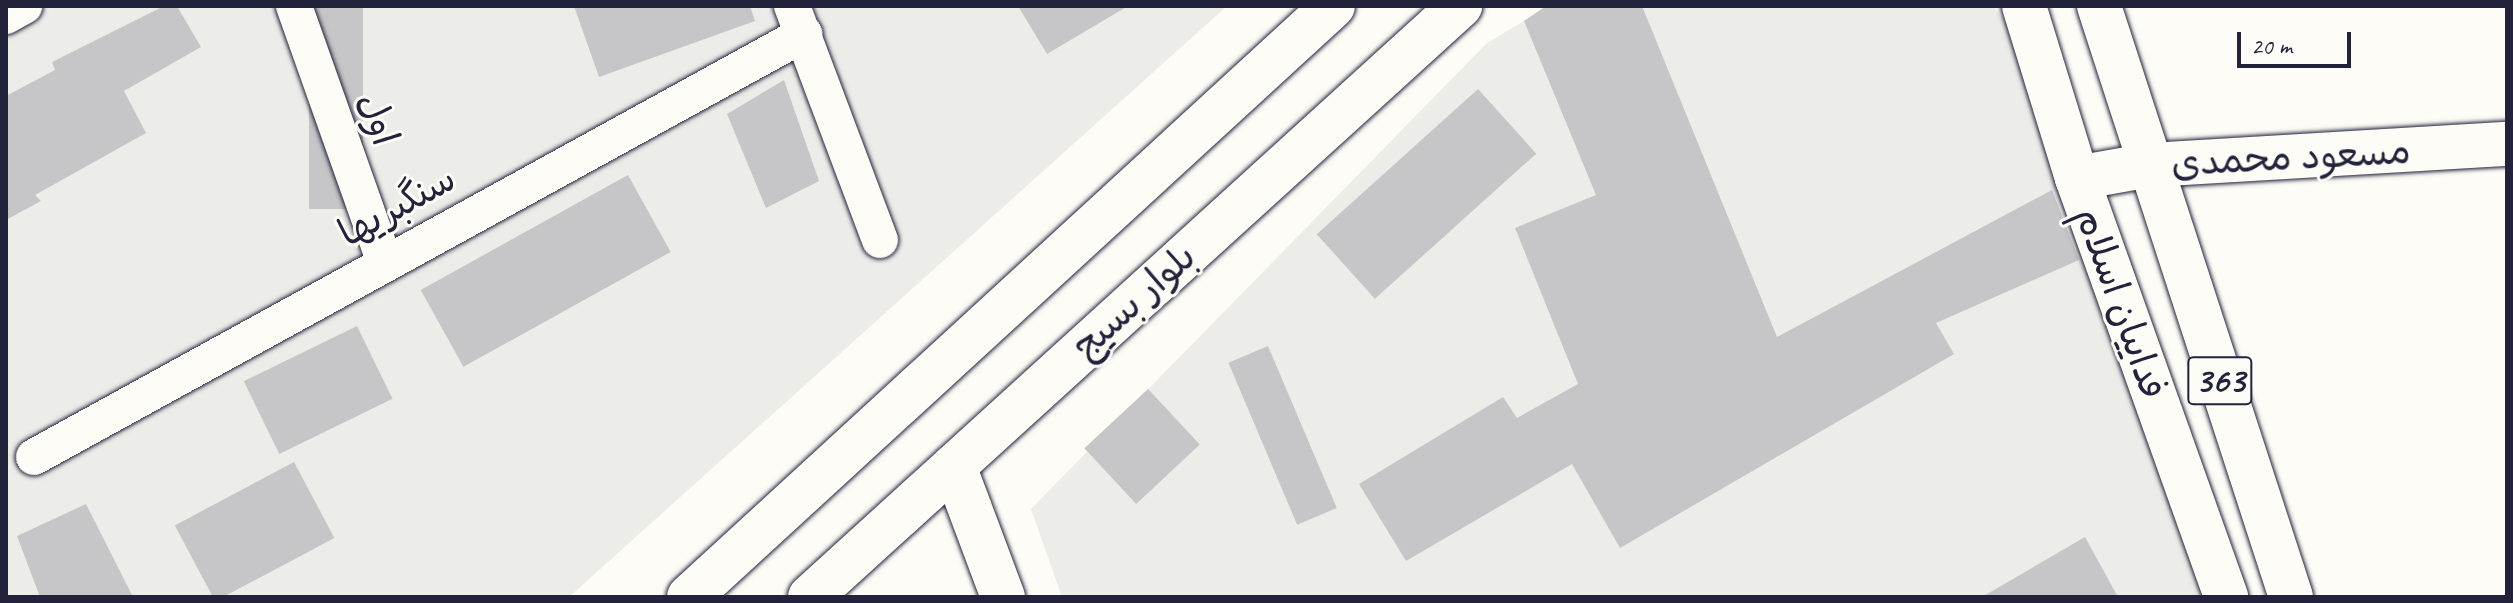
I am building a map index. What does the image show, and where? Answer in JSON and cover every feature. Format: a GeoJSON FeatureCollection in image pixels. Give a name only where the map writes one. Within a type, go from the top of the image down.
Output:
{"type":"FeatureCollection","features":[{"type":"Feature","properties":{"kind":"main road"},"geometry":{"type":"LineString","coordinates":[[689,597],[1333,6]]}},
{"type":"Feature","properties":{"kind":"main road","name":"بلوار بسیج"},"geometry":{"type":"LineString","coordinates":[[810,597],[1460,6]]}},
{"type":"Feature","properties":{"kind":"main road","name":"فداییان اسلام"},"geometry":{"type":"LineString","coordinates":[[2024,6],[2077,178],[2226,597]]}},
{"type":"Feature","properties":{"kind":"main road","name":"فداییان اسلام"},"geometry":{"type":"LineString","coordinates":[[2099,6],[2291,597]]}},
{"type":"Feature","properties":{"kind":"main road","name":"مسعود محمدی"},"geometry":{"type":"LineString","coordinates":[[2077,178],[2150,165],[2507,144]]}},
{"type":"Feature","properties":{"kind":"main road"},"geometry":{"type":"LineString","coordinates":[[954,466],[1003,597]]}},
{"type":"Feature","properties":{"kind":"street"},"geometry":{"type":"LineString","coordinates":[[6,16],[24,6]]}},
{"type":"Feature","properties":{"kind":"street","name":"اول"},"geometry":{"type":"LineString","coordinates":[[294,6],[384,260]]}},
{"type":"Feature","properties":{"kind":"street","name":"سنگبریها"},"geometry":{"type":"LineString","coordinates":[[34,457],[384,260],[798,20],[880,240]]}},
{"type":"Feature","properties":{"kind":"shaded area"},"geometry":{"type":"Polygon","coordinates":[[[6,6],[1227,6],[569,597],[6,597],[6,6]]]}},
{"type":"Feature","properties":{"kind":"shaded area"},"geometry":{"type":"Polygon","coordinates":[[[1549,6],[1993,6],[2021,44],[2203,597],[1062,597],[1031,509],[1487,43],[1549,6]]]}},
{"type":"Feature","properties":{"kind":"building"},"geometry":{"type":"Polygon","coordinates":[[[164,6],[177,6],[201,47],[124,91],[146,133],[35,195],[41,201],[6,220],[6,96],[55,70],[52,62],[164,6]]]}},
{"type":"Feature","properties":{"kind":"building"},"geometry":{"type":"Polygon","coordinates":[[[309,6],[363,6],[363,209],[309,209],[309,6]]]}},
{"type":"Feature","properties":{"kind":"building"},"geometry":{"type":"Polygon","coordinates":[[[574,6],[750,6],[755,21],[599,77],[574,6]]]}},
{"type":"Feature","properties":{"kind":"building"},"geometry":{"type":"Polygon","coordinates":[[[1018,6],[1128,6],[1047,54],[1018,6]]]}},
{"type":"Feature","properties":{"kind":"building"},"geometry":{"type":"Polygon","coordinates":[[[1546,6],[1642,6],[1777,337],[2052,190],[2079,260],[1936,323],[1954,354],[1620,548],[1572,464],[1406,561],[1359,484],[1503,397],[1517,418],[1578,384],[1515,228],[1596,195],[1524,21],[1546,6]]]}},
{"type":"Feature","properties":{"kind":"building"},"geometry":{"type":"Polygon","coordinates":[[[784,80],[819,181],[766,208],[727,114],[784,80]]]}},
{"type":"Feature","properties":{"kind":"building"},"geometry":{"type":"Polygon","coordinates":[[[1478,89],[1536,154],[1375,299],[1317,234],[1478,89]]]}},
{"type":"Feature","properties":{"kind":"building"},"geometry":{"type":"Polygon","coordinates":[[[628,175],[671,252],[463,367],[421,290],[628,175]]]}},
{"type":"Feature","properties":{"kind":"building"},"geometry":{"type":"Polygon","coordinates":[[[357,326],[393,399],[279,454],[244,381],[357,326]]]}},
{"type":"Feature","properties":{"kind":"building"},"geometry":{"type":"Polygon","coordinates":[[[1268,346],[1337,508],[1297,525],[1228,363],[1268,346]]]}},
{"type":"Feature","properties":{"kind":"building"},"geometry":{"type":"Polygon","coordinates":[[[1148,389],[1200,445],[1136,504],[1084,448],[1148,389]]]}},
{"type":"Feature","properties":{"kind":"building"},"geometry":{"type":"Polygon","coordinates":[[[294,462],[334,538],[223,597],[213,597],[175,525],[294,462]]]}},
{"type":"Feature","properties":{"kind":"building"},"geometry":{"type":"Polygon","coordinates":[[[86,504],[133,597],[40,597],[17,536],[86,504]]]}},
{"type":"Feature","properties":{"kind":"building"},"geometry":{"type":"Polygon","coordinates":[[[2085,537],[2118,597],[1982,597],[2085,537]]]}}]}
